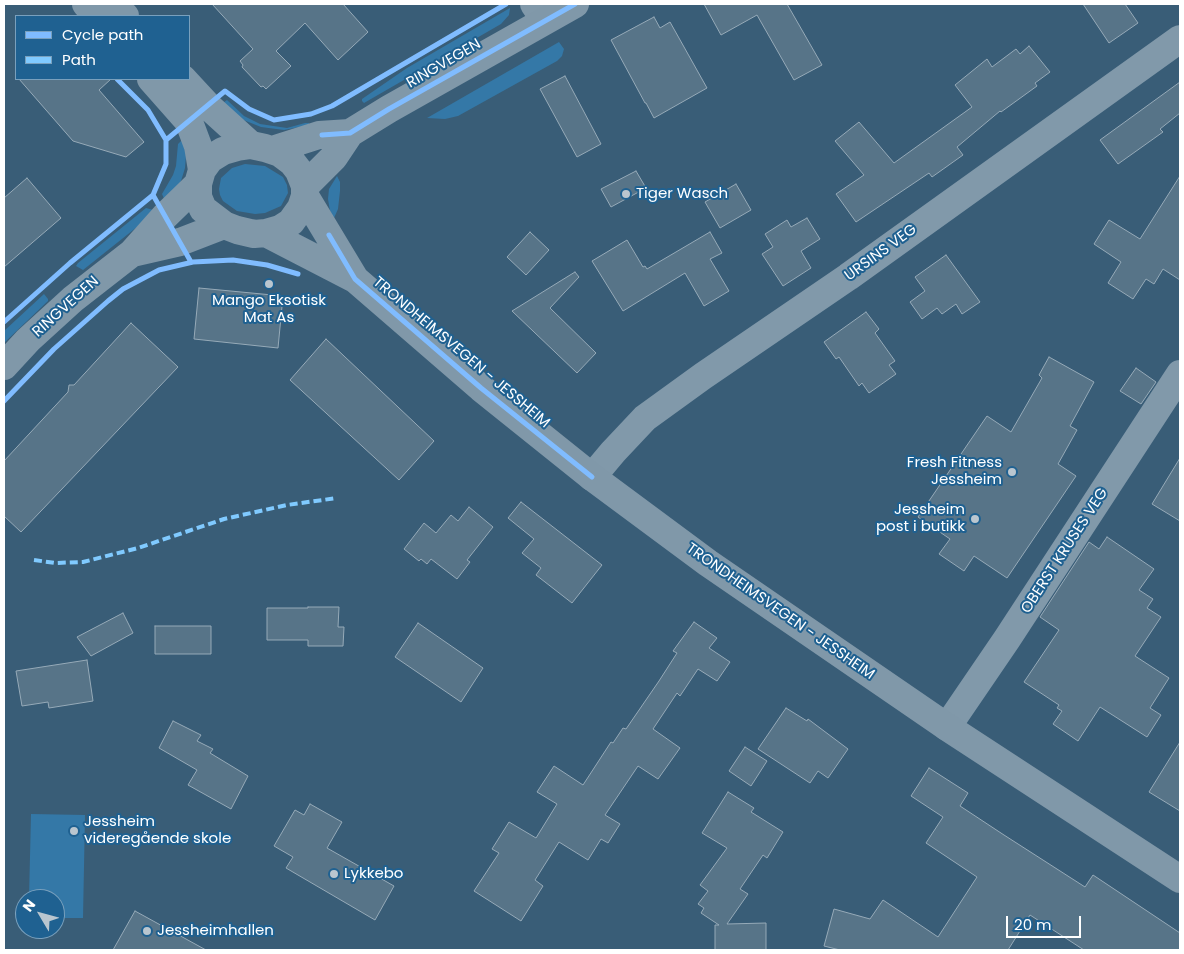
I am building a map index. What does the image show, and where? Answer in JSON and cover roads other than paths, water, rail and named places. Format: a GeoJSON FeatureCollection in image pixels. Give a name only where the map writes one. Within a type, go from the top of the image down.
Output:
{"type":"FeatureCollection","features":[{"type":"Feature","properties":{"kind":"main road"},"geometry":{"type":"LineString","coordinates":[[86,4],[95,15]]}},
{"type":"Feature","properties":{"kind":"main road"},"geometry":{"type":"LineString","coordinates":[[113,4],[124,15]]}},
{"type":"Feature","properties":{"kind":"main road","name":"RINGVEGEN"},"geometry":{"type":"LineString","coordinates":[[305,191],[334,157],[350,133],[540,12],[575,4]]}},
{"type":"Feature","properties":{"kind":"main road"},"geometry":{"type":"LineString","coordinates":[[152,80],[189,122],[198,146],[200,177],[198,197],[203,209],[224,225],[254,234],[280,229],[292,222],[301,208],[305,191],[299,171],[292,162],[262,148],[208,106],[183,80]]}},
{"type":"Feature","properties":{"kind":"main road","name":"RINGVEGEN"},"geometry":{"type":"LineString","coordinates":[[262,148],[319,136],[350,133]]}},
{"type":"Feature","properties":{"kind":"main road"},"geometry":{"type":"LineString","coordinates":[[200,177],[210,159],[223,151],[238,146],[262,148]]}},
{"type":"Feature","properties":{"kind":"main road","name":"RINGVEGEN"},"geometry":{"type":"LineString","coordinates":[[4,366],[28,340],[73,299],[132,253],[200,177]]}},
{"type":"Feature","properties":{"kind":"main road","name":"TRONDHEIMSVEGEN - JESSHEIM"},"geometry":{"type":"LineString","coordinates":[[305,191],[355,279]]}},
{"type":"Feature","properties":{"kind":"main road","name":"RINGVEGEN"},"geometry":{"type":"LineString","coordinates":[[132,253],[180,242],[224,225]]}},
{"type":"Feature","properties":{"kind":"main road","name":"TRONDHEIMSVEGEN - JESSHEIM"},"geometry":{"type":"LineString","coordinates":[[266,233],[355,279],[481,388],[592,477],[708,563],[947,727],[1180,879]]}},
{"type":"Feature","properties":{"kind":"street","name":"URSINS VEG"},"geometry":{"type":"LineString","coordinates":[[592,477],[645,418],[848,277],[1180,39]]}},
{"type":"Feature","properties":{"kind":"street","name":"OBERST KRUSES VEG"},"geometry":{"type":"LineString","coordinates":[[947,727],[1180,374]]}},
{"type":"Feature","properties":{"kind":"place","name":"Tiger Wasch"},"geometry":{"type":"Point","coordinates":[626,194]}},
{"type":"Feature","properties":{"kind":"place","name":"Mango Eksotisk Mat As"},"geometry":{"type":"Point","coordinates":[269,284]}},
{"type":"Feature","properties":{"kind":"place","name":"Fresh Fitness Jessheim"},"geometry":{"type":"Point","coordinates":[1012,472]}},
{"type":"Feature","properties":{"kind":"place","name":"Jessheim post i butikk"},"geometry":{"type":"Point","coordinates":[975,519]}},
{"type":"Feature","properties":{"kind":"place","name":"Jessheim videregående skole"},"geometry":{"type":"Point","coordinates":[74,831]}},
{"type":"Feature","properties":{"kind":"place","name":"Lykkebo"},"geometry":{"type":"Point","coordinates":[334,874]}},
{"type":"Feature","properties":{"kind":"place","name":"Jessheimhallen"},"geometry":{"type":"Point","coordinates":[147,931]}}]}
